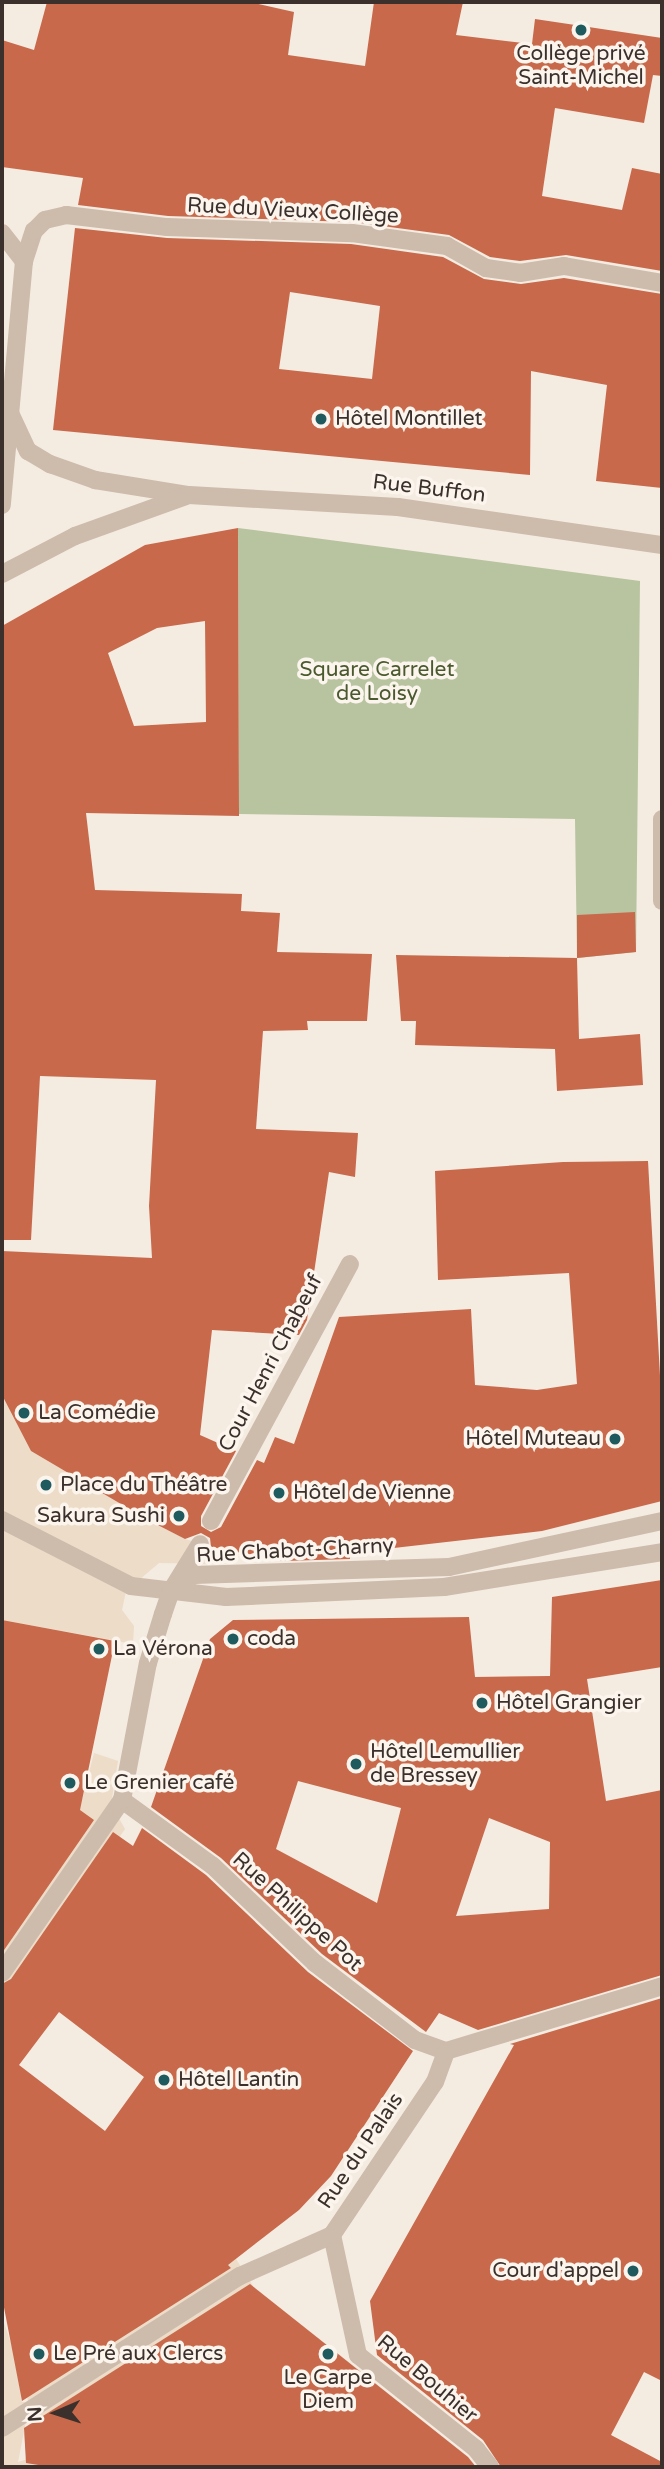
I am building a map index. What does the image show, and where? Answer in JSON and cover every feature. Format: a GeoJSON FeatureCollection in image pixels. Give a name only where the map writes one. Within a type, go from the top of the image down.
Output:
{"type":"FeatureCollection","features":[{"type":"Feature","properties":{"kind":"street","name":"Rue du Vieux Collège"},"geometry":{"type":"LineString","coordinates":[[2,505],[24,261],[34,231],[45,220],[66,215],[167,227],[352,233],[447,246],[486,268],[520,273],[564,266],[662,283]]}},
{"type":"Feature","properties":{"kind":"street"},"geometry":{"type":"LineString","coordinates":[[2,233],[24,261]]}},
{"type":"Feature","properties":{"kind":"street","name":"Rue Buffon"},"geometry":{"type":"LineString","coordinates":[[11,415],[29,451],[50,464],[95,480],[189,495],[398,507],[662,545]]}},
{"type":"Feature","properties":{"kind":"street","name":"Rue Buffon"},"geometry":{"type":"LineString","coordinates":[[2,574],[75,536],[189,495]]}},
{"type":"Feature","properties":{"kind":"street"},"geometry":{"type":"LineString","coordinates":[[662,819],[662,901]]}},
{"type":"Feature","properties":{"kind":"street","name":"Cour Henri Chabeuf"},"geometry":{"type":"LineString","coordinates":[[211,1521],[350,1264]]}},
{"type":"Feature","properties":{"kind":"street"},"geometry":{"type":"LineString","coordinates":[[2,1520],[131,1586],[171,1591]]}},
{"type":"Feature","properties":{"kind":"street","name":"Rue Chabot-Charny"},"geometry":{"type":"LineString","coordinates":[[171,1591],[194,1575],[449,1567],[662,1521]]}},
{"type":"Feature","properties":{"kind":"street"},"geometry":{"type":"LineString","coordinates":[[2,1973],[122,1800],[148,1663],[171,1591],[200,1544]]}},
{"type":"Feature","properties":{"kind":"street","name":"Rue Chabot-Charny"},"geometry":{"type":"LineString","coordinates":[[171,1591],[226,1597],[444,1587],[662,1552]]}},
{"type":"Feature","properties":{"kind":"street","name":"Rue Philippe Pot"},"geometry":{"type":"LineString","coordinates":[[122,1800],[212,1866],[315,1963],[415,2040],[446,2051]]}},
{"type":"Feature","properties":{"kind":"street"},"geometry":{"type":"LineString","coordinates":[[446,2051],[662,1986]]}},
{"type":"Feature","properties":{"kind":"street","name":"Rue du Palais"},"geometry":{"type":"LineString","coordinates":[[2,2428],[240,2276],[331,2235],[435,2082],[446,2051]]}},
{"type":"Feature","properties":{"kind":"street","name":"Rue Bouhier"},"geometry":{"type":"LineString","coordinates":[[331,2235],[358,2355],[476,2449],[490,2467]]}},
{"type":"Feature","properties":{"kind":"green space","name":"Square Carrelet de Loisy"},"geometry":{"type":"Polygon","coordinates":[[[238,528],[640,581],[636,952],[577,958],[575,819],[239,814],[238,528]]]}},
{"type":"Feature","properties":{"kind":"shaded area","name":"Place du Théâtre"},"geometry":{"type":"Polygon","coordinates":[[[2,1395],[31,1451],[148,1520],[185,1539],[221,1550],[217,1564],[159,1563],[126,1591],[122,1610],[134,1626],[133,1644],[2,1620],[2,1395]]]}},
{"type":"Feature","properties":{"kind":"shaded area"},"geometry":{"type":"Polygon","coordinates":[[[94,1753],[118,1761],[111,1804],[125,1829],[4,2004],[2,1942],[31,1903],[77,1820],[94,1753]]]}},
{"type":"Feature","properties":{"kind":"shaded area"},"geometry":{"type":"Polygon","coordinates":[[[236,2259],[253,2286],[31,2423],[26,2421],[18,2462],[35,2457],[51,2467],[2,2467],[2,2317],[13,2349],[22,2402],[28,2402],[27,2394],[236,2259]]]}},
{"type":"Feature","properties":{"kind":"building"},"geometry":{"type":"Polygon","coordinates":[[[47,2],[250,2],[294,12],[288,55],[365,66],[374,2],[463,2],[456,35],[532,44],[535,19],[662,38],[662,76],[653,75],[644,123],[555,108],[542,196],[622,210],[632,168],[662,174],[662,271],[566,255],[520,261],[490,257],[449,235],[353,222],[168,216],[78,205],[83,178],[2,167],[2,40],[34,50],[47,2]]]}},
{"type":"Feature","properties":{"kind":"building"},"geometry":{"type":"Polygon","coordinates":[[[75,228],[167,238],[351,244],[443,257],[484,279],[521,284],[564,278],[662,294],[662,488],[596,481],[607,385],[531,371],[530,475],[53,430],[75,228]],[[290,292],[279,369],[372,379],[380,306],[290,292]]]}},
{"type":"Feature","properties":{"kind":"building"},"geometry":{"type":"Polygon","coordinates":[[[238,528],[239,816],[86,813],[95,890],[242,894],[241,911],[280,913],[277,952],[372,954],[367,1021],[307,1021],[308,1030],[263,1031],[256,1129],[358,1133],[355,1177],[329,1172],[307,1320],[299,1335],[212,1330],[200,1435],[236,1451],[201,1516],[201,1526],[211,1532],[221,1527],[257,1460],[264,1463],[275,1437],[294,1444],[339,1317],[471,1309],[475,1385],[537,1390],[577,1384],[569,1273],[438,1280],[435,1171],[563,1162],[648,1161],[662,1411],[662,1501],[542,1531],[350,1553],[350,1559],[283,1561],[211,1547],[210,1538],[201,1533],[185,1539],[31,1451],[2,1395],[2,1251],[152,1258],[149,1206],[156,1080],[40,1076],[31,1240],[2,1240],[2,626],[145,545],[238,528]],[[205,621],[157,628],[108,653],[134,726],[206,722],[205,621]]]}},
{"type":"Feature","properties":{"kind":"building"},"geometry":{"type":"Polygon","coordinates":[[[635,912],[636,952],[577,958],[577,915],[635,912]]]}},
{"type":"Feature","properties":{"kind":"building"},"geometry":{"type":"Polygon","coordinates":[[[396,955],[577,958],[579,1039],[640,1034],[643,1085],[557,1091],[555,1049],[415,1045],[416,1021],[401,1021],[396,955]]]}},
{"type":"Feature","properties":{"kind":"building"},"geometry":{"type":"Polygon","coordinates":[[[662,1580],[662,1667],[587,1679],[606,1801],[662,1790],[662,1975],[478,2030],[439,2013],[426,2032],[322,1954],[221,1858],[151,1807],[210,1639],[233,1620],[469,1617],[475,1677],[550,1676],[552,1597],[662,1580]],[[298,1781],[276,1849],[377,1903],[401,1808],[298,1781]],[[489,1818],[456,1916],[549,1909],[550,1842],[489,1818]]]}},
{"type":"Feature","properties":{"kind":"building"},"geometry":{"type":"Polygon","coordinates":[[[2,1620],[115,1641],[80,1810],[94,1820],[2,1953],[2,1620]]]}},
{"type":"Feature","properties":{"kind":"building"},"geometry":{"type":"Polygon","coordinates":[[[142,1828],[206,1875],[308,1972],[413,2051],[331,2176],[299,2210],[228,2265],[231,2268],[22,2401],[2,2297],[2,1984],[11,1979],[113,1832],[133,1846],[142,1828]],[[59,2012],[19,2065],[105,2131],[144,2077],[59,2012]]]}},
{"type":"Feature","properties":{"kind":"building"},"geometry":{"type":"Polygon","coordinates":[[[662,1998],[662,2381],[644,2372],[611,2435],[662,2462],[662,2467],[501,2467],[483,2440],[377,2355],[370,2301],[514,2045],[510,2044],[662,1998]]]}},
{"type":"Feature","properties":{"kind":"building"},"geometry":{"type":"Polygon","coordinates":[[[250,2284],[468,2457],[476,2467],[51,2467],[26,2463],[24,2428],[250,2284]]]}},
{"type":"Feature","properties":{"kind":"place","name":"Collège privé Saint-Michel"},"geometry":{"type":"Point","coordinates":[581,30]}},
{"type":"Feature","properties":{"kind":"place","name":"Hôtel Montillet"},"geometry":{"type":"Point","coordinates":[321,419]}},
{"type":"Feature","properties":{"kind":"place","name":"La Comédie"},"geometry":{"type":"Point","coordinates":[24,1413]}},
{"type":"Feature","properties":{"kind":"place","name":"Hôtel Muteau"},"geometry":{"type":"Point","coordinates":[615,1439]}},
{"type":"Feature","properties":{"kind":"place","name":"Place du Théâtre"},"geometry":{"type":"Point","coordinates":[46,1485]}},
{"type":"Feature","properties":{"kind":"place","name":"Hôtel de Vienne"},"geometry":{"type":"Point","coordinates":[279,1493]}},
{"type":"Feature","properties":{"kind":"place","name":"Sakura Sushi"},"geometry":{"type":"Point","coordinates":[179,1516]}},
{"type":"Feature","properties":{"kind":"place","name":"coda"},"geometry":{"type":"Point","coordinates":[233,1639]}},
{"type":"Feature","properties":{"kind":"place","name":"La Vérona"},"geometry":{"type":"Point","coordinates":[99,1649]}},
{"type":"Feature","properties":{"kind":"place","name":"Hôtel Grangier"},"geometry":{"type":"Point","coordinates":[482,1703]}},
{"type":"Feature","properties":{"kind":"place","name":"Hôtel Lemullier de Bressey"},"geometry":{"type":"Point","coordinates":[356,1764]}},
{"type":"Feature","properties":{"kind":"place","name":"Le Grenier café"},"geometry":{"type":"Point","coordinates":[70,1783]}},
{"type":"Feature","properties":{"kind":"place","name":"Hôtel Lantin"},"geometry":{"type":"Point","coordinates":[164,2080]}},
{"type":"Feature","properties":{"kind":"place","name":"Cour d'appel"},"geometry":{"type":"Point","coordinates":[633,2271]}},
{"type":"Feature","properties":{"kind":"place","name":"Le Pré aux Clercs"},"geometry":{"type":"Point","coordinates":[39,2354]}},
{"type":"Feature","properties":{"kind":"place","name":"Le Carpe Diem"},"geometry":{"type":"Point","coordinates":[328,2354]}}]}
